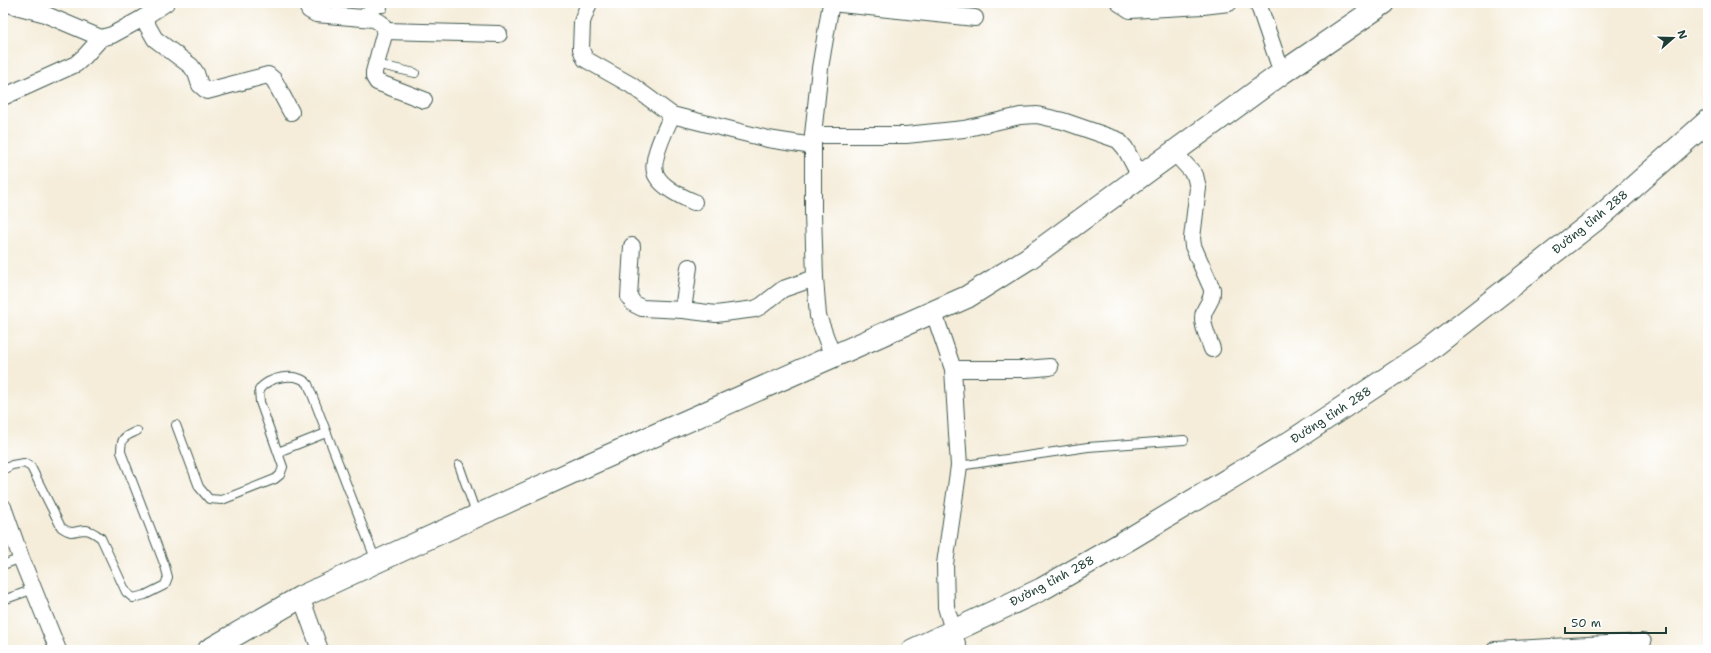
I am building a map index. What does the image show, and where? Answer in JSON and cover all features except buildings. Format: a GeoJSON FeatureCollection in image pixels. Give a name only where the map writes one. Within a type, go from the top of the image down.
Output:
{"type":"FeatureCollection","features":[{"type":"Feature","properties":{"kind":"street"},"geometry":{"type":"LineString","coordinates":[[5,3],[43,8],[102,38]]}},
{"type":"Feature","properties":{"kind":"street"},"geometry":{"type":"LineString","coordinates":[[3,97],[76,64],[102,38],[112,35],[166,3]]}},
{"type":"Feature","properties":{"kind":"street"},"geometry":{"type":"LineString","coordinates":[[306,3],[312,14],[337,10],[379,21],[385,30],[374,77],[377,82],[424,100]]}},
{"type":"Feature","properties":{"kind":"street"},"geometry":{"type":"LineString","coordinates":[[589,3],[582,22],[581,49],[585,58],[594,66],[631,85],[672,115],[768,139],[813,141],[906,135],[964,129],[1020,116],[1037,115],[1063,121],[1118,140],[1125,148],[1140,176]]}},
{"type":"Feature","properties":{"kind":"street"},"geometry":{"type":"LineString","coordinates":[[833,357],[818,316],[815,278],[813,141],[820,68],[831,3],[975,18]]}},
{"type":"Feature","properties":{"kind":"street"},"geometry":{"type":"LineString","coordinates":[[1119,3],[1130,10],[1229,3]]}},
{"type":"Feature","properties":{"kind":"street"},"geometry":{"type":"LineString","coordinates":[[1258,3],[1282,73]]}},
{"type":"Feature","properties":{"kind":"street"},"geometry":{"type":"LineString","coordinates":[[209,650],[301,597],[376,562],[590,464],[934,313],[967,297],[1029,258],[1282,73],[1383,3]]}},
{"type":"Feature","properties":{"kind":"street"},"geometry":{"type":"LineString","coordinates":[[143,18],[155,39],[191,66],[196,73],[200,85],[207,91],[268,75],[272,76],[291,112]]}},
{"type":"Feature","properties":{"kind":"street"},"geometry":{"type":"LineString","coordinates":[[385,30],[499,34]]}},
{"type":"Feature","properties":{"kind":"street"},"geometry":{"type":"LineString","coordinates":[[672,115],[657,152],[655,159],[655,174],[662,183],[694,202]]}},
{"type":"Feature","properties":{"kind":"street","name":"Đường tỉnh 288"},"geometry":{"type":"LineString","coordinates":[[913,650],[956,641],[1292,441],[1425,353],[1603,214],[1708,120]]}},
{"type":"Feature","properties":{"kind":"street"},"geometry":{"type":"LineString","coordinates":[[1174,152],[1195,176],[1197,182],[1198,188],[1192,246],[1212,289],[1213,296],[1203,314],[1204,324],[1212,349]]}},
{"type":"Feature","properties":{"kind":"street"},"geometry":{"type":"LineString","coordinates":[[632,246],[629,297],[634,304],[642,308],[684,310],[716,314],[755,309],[783,289],[815,278]]}},
{"type":"Feature","properties":{"kind":"street"},"geometry":{"type":"LineString","coordinates":[[684,310],[689,267]]}},
{"type":"Feature","properties":{"kind":"street"},"geometry":{"type":"LineString","coordinates":[[934,313],[953,369],[960,466],[945,564],[946,607],[956,641]]}},
{"type":"Feature","properties":{"kind":"street"},"geometry":{"type":"LineString","coordinates":[[953,369],[1026,369],[1050,367]]}},
{"type":"Feature","properties":{"kind":"street"},"geometry":{"type":"LineString","coordinates":[[3,507],[21,558],[58,650]]}},
{"type":"Feature","properties":{"kind":"street"},"geometry":{"type":"LineString","coordinates":[[301,597],[320,650]]}},
{"type":"Feature","properties":{"kind":"street"},"geometry":{"type":"LineString","coordinates":[[1495,650],[1643,642]]}},
{"type":"Feature","properties":{"kind":"lane"},"geometry":{"type":"LineString","coordinates":[[363,18],[364,12],[368,9],[383,8]]}},
{"type":"Feature","properties":{"kind":"lane"},"geometry":{"type":"LineString","coordinates":[[376,64],[415,73]]}},
{"type":"Feature","properties":{"kind":"lane"},"geometry":{"type":"LineString","coordinates":[[176,425],[199,487],[209,499],[222,500],[275,479],[280,475],[283,470],[260,402],[259,390],[266,383],[292,376],[304,379],[308,384],[376,562]]}},
{"type":"Feature","properties":{"kind":"lane"},"geometry":{"type":"LineString","coordinates":[[3,470],[12,465],[24,463],[31,467],[61,526],[68,532],[77,533],[85,530],[93,532],[101,538],[126,592],[133,598],[145,595],[165,585],[168,577],[121,452],[121,442],[125,436],[137,431]]}},
{"type":"Feature","properties":{"kind":"lane"},"geometry":{"type":"LineString","coordinates":[[278,452],[326,433]]}},
{"type":"Feature","properties":{"kind":"lane"},"geometry":{"type":"LineString","coordinates":[[960,466],[1088,448],[1184,440]]}},
{"type":"Feature","properties":{"kind":"lane"},"geometry":{"type":"LineString","coordinates":[[459,465],[477,516]]}},
{"type":"Feature","properties":{"kind":"lane"},"geometry":{"type":"LineString","coordinates":[[3,565],[21,558]]}},
{"type":"Feature","properties":{"kind":"lane"},"geometry":{"type":"LineString","coordinates":[[3,600],[34,589]]}}]}
